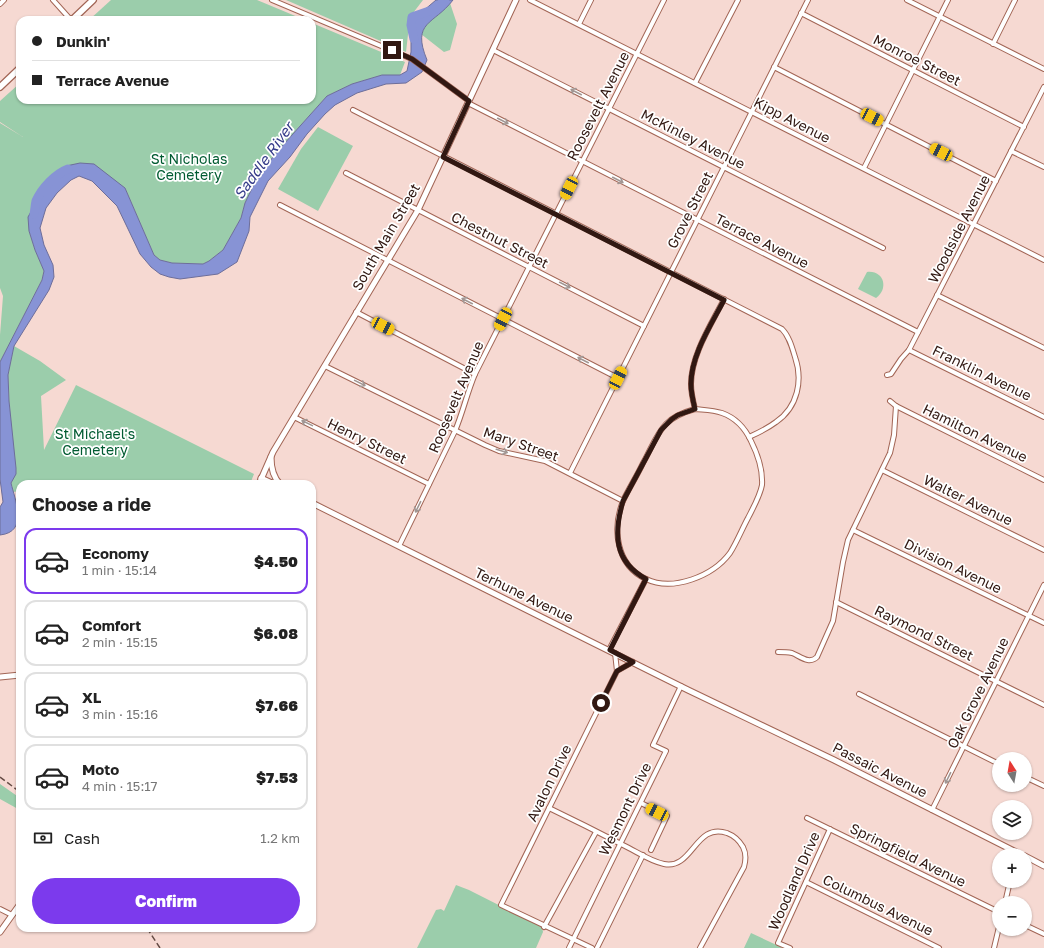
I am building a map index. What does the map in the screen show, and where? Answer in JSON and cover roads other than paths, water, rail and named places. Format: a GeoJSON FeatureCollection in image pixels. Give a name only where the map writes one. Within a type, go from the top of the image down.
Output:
{"type":"FeatureCollection","features":[{"type":"Feature","properties":{"kind":"main road"},"geometry":{"type":"LineString","coordinates":[[76,16],[93,0]]}},
{"type":"Feature","properties":{"kind":"main road"},"geometry":{"type":"LineString","coordinates":[[0,87],[16,72]]}},
{"type":"Feature","properties":{"kind":"street"},"geometry":{"type":"LineString","coordinates":[[0,4],[4,0]]}},
{"type":"Feature","properties":{"kind":"street"},"geometry":{"type":"LineString","coordinates":[[53,0],[68,16]]}},
{"type":"Feature","properties":{"kind":"street","name":"Terrace Avenue"},"geometry":{"type":"LineString","coordinates":[[272,0],[310,16]]}},
{"type":"Feature","properties":{"kind":"street","name":"South Main Street"},"geometry":{"type":"LineString","coordinates":[[261,478],[271,456],[418,210],[516,0]]}},
{"type":"Feature","properties":{"kind":"street","name":"Kipp Avenue"},"geometry":{"type":"LineString","coordinates":[[530,0],[1044,260]]}},
{"type":"Feature","properties":{"kind":"street"},"geometry":{"type":"LineString","coordinates":[[579,24],[591,0]]}},
{"type":"Feature","properties":{"kind":"street","name":"Roosevelt Avenue"},"geometry":{"type":"LineString","coordinates":[[399,546],[455,431],[475,374],[664,0]]}},
{"type":"Feature","properties":{"kind":"street"},"geometry":{"type":"LineString","coordinates":[[695,83],[738,0]]}},
{"type":"Feature","properties":{"kind":"street","name":"Grove Street"},"geometry":{"type":"LineString","coordinates":[[570,473],[808,0]]}},
{"type":"Feature","properties":{"kind":"street"},"geometry":{"type":"LineString","coordinates":[[906,0],[1044,69]]}},
{"type":"Feature","properties":{"kind":"street"},"geometry":{"type":"LineString","coordinates":[[864,168],[948,0]]}},
{"type":"Feature","properties":{"kind":"street"},"geometry":{"type":"LineString","coordinates":[[993,44],[1015,0]]}},
{"type":"Feature","properties":{"kind":"street","name":"Monroe Street"},"geometry":{"type":"LineString","coordinates":[[801,13],[1024,127]]}},
{"type":"Feature","properties":{"kind":"street","name":"Terrace Avenue"},"geometry":{"type":"LineString","coordinates":[[316,18],[406,56],[468,102],[582,162],[918,332]]}},
{"type":"Feature","properties":{"kind":"street","name":"McKinley Avenue"},"geometry":{"type":"LineString","coordinates":[[493,50],[883,248]]}},
{"type":"Feature","properties":{"kind":"street"},"geometry":{"type":"LineString","coordinates":[[774,67],[996,181]]}},
{"type":"Feature","properties":{"kind":"street","name":"Woodside Avenue"},"geometry":{"type":"LineString","coordinates":[[887,375],[891,374],[909,350],[1044,87]]}},
{"type":"Feature","properties":{"kind":"street"},"geometry":{"type":"LineString","coordinates":[[353,110],[782,329],[789,339],[799,373],[798,391],[794,402],[788,411],[776,422],[749,437]]}},
{"type":"Feature","properties":{"kind":"street"},"geometry":{"type":"LineString","coordinates":[[1011,151],[1044,167]]}},
{"type":"Feature","properties":{"kind":"street","name":"Chestnut Street"},"geometry":{"type":"LineString","coordinates":[[346,173],[644,326]]}},
{"type":"Feature","properties":{"kind":"street"},"geometry":{"type":"LineString","coordinates":[[280,205],[618,378]]}},
{"type":"Feature","properties":{"kind":"street"},"geometry":{"type":"LineString","coordinates":[[937,295],[1044,348]]}},
{"type":"Feature","properties":{"kind":"street"},"geometry":{"type":"LineString","coordinates":[[695,409],[691,384],[694,363],[697,352],[724,300]]}},
{"type":"Feature","properties":{"kind":"street"},"geometry":{"type":"LineString","coordinates":[[356,312],[475,374]]}},
{"type":"Feature","properties":{"kind":"street","name":"Franklin Avenue"},"geometry":{"type":"LineString","coordinates":[[909,350],[1044,417]]}},
{"type":"Feature","properties":{"kind":"street","name":"Mary Street"},"geometry":{"type":"LineString","coordinates":[[325,366],[455,431],[499,451],[545,461],[623,501]]}},
{"type":"Feature","properties":{"kind":"street"},"geometry":{"type":"LineString","coordinates":[[778,652],[790,653],[808,661],[814,659],[831,626],[844,555],[853,530],[890,453],[893,442],[896,406],[890,401]]}},
{"type":"Feature","properties":{"kind":"street","name":"Hamilton Avenue"},"geometry":{"type":"LineString","coordinates":[[896,406],[1044,480]]}},
{"type":"Feature","properties":{"kind":"street"},"geometry":{"type":"LineString","coordinates":[[695,409],[714,411],[728,416],[741,425],[749,437],[761,467],[762,487],[757,501],[730,552],[717,566],[708,572],[693,578],[668,584],[659,584],[646,579],[633,571],[627,564],[619,546],[617,529],[623,501],[661,430],[678,415],[695,409]]}},
{"type":"Feature","properties":{"kind":"street","name":"Henry Street"},"geometry":{"type":"LineString","coordinates":[[294,417],[429,484]]}},
{"type":"Feature","properties":{"kind":"street"},"geometry":{"type":"LineString","coordinates":[[271,456],[273,474],[276,480]]}},
{"type":"Feature","properties":{"kind":"street","name":"Walter Avenue"},"geometry":{"type":"LineString","coordinates":[[882,470],[1044,550]]}},
{"type":"Feature","properties":{"kind":"street"},"geometry":{"type":"LineString","coordinates":[[261,478],[265,480]]}},
{"type":"Feature","properties":{"kind":"street","name":"Terhune Avenue"},"geometry":{"type":"LineString","coordinates":[[316,505],[726,708]]}},
{"type":"Feature","properties":{"kind":"street","name":"Division Avenue"},"geometry":{"type":"LineString","coordinates":[[853,530],[1044,623]]}},
{"type":"Feature","properties":{"kind":"street"},"geometry":{"type":"LineString","coordinates":[[633,662],[617,671],[612,652],[646,579]]}},
{"type":"Feature","properties":{"kind":"street","name":"Oak Grove Avenue"},"geometry":{"type":"LineString","coordinates":[[932,810],[1044,585]]}},
{"type":"Feature","properties":{"kind":"street","name":"Raymond Street"},"geometry":{"type":"LineString","coordinates":[[836,602],[1044,705]]}},
{"type":"Feature","properties":{"kind":"street","name":"Avalon Drive"},"geometry":{"type":"LineString","coordinates":[[544,927],[501,905],[617,671]]}},
{"type":"Feature","properties":{"kind":"street"},"geometry":{"type":"LineString","coordinates":[[0,677],[16,675]]}},
{"type":"Feature","properties":{"kind":"street","name":"Wesmont Drive"},"geometry":{"type":"LineString","coordinates":[[569,948],[666,751],[653,744],[681,686]]}},
{"type":"Feature","properties":{"kind":"street"},"geometry":{"type":"LineString","coordinates":[[859,694],[992,760]]}},
{"type":"Feature","properties":{"kind":"street","name":"Passaic Avenue"},"geometry":{"type":"LineString","coordinates":[[726,708],[822,754],[1006,848]]}},
{"type":"Feature","properties":{"kind":"street"},"geometry":{"type":"LineString","coordinates":[[1032,780],[1044,786]]}},
{"type":"Feature","properties":{"kind":"street"},"geometry":{"type":"LineString","coordinates":[[641,803],[667,816],[651,850]]}},
{"type":"Feature","properties":{"kind":"street"},"geometry":{"type":"LineString","coordinates":[[549,808],[643,855],[666,864],[676,863],[686,856],[699,840],[706,835],[719,831],[730,834],[740,841],[745,852],[745,864],[700,948]]}},
{"type":"Feature","properties":{"kind":"street","name":"Springfield Avenue"},"geometry":{"type":"LineString","coordinates":[[807,818],[992,909]]}},
{"type":"Feature","properties":{"kind":"street","name":"Woodland Drive"},"geometry":{"type":"LineString","coordinates":[[790,948],[778,942],[830,829]]}},
{"type":"Feature","properties":{"kind":"street"},"geometry":{"type":"LineString","coordinates":[[592,948],[544,927],[596,832]]}},
{"type":"Feature","properties":{"kind":"street"},"geometry":{"type":"LineString","coordinates":[[597,948],[643,855]]}},
{"type":"Feature","properties":{"kind":"street","name":"Passaic Avenue"},"geometry":{"type":"LineString","coordinates":[[1032,860],[1044,866]]}},
{"type":"Feature","properties":{"kind":"street","name":"Columbus Avenue"},"geometry":{"type":"LineString","coordinates":[[806,882],[939,948]]}},
{"type":"Feature","properties":{"kind":"street"},"geometry":{"type":"LineString","coordinates":[[0,909],[12,915]]}},
{"type":"Feature","properties":{"kind":"street"},"geometry":{"type":"LineString","coordinates":[[0,932],[16,910]]}},
{"type":"Feature","properties":{"kind":"street"},"geometry":{"type":"LineString","coordinates":[[1032,928],[1044,934]]}},
{"type":"Feature","properties":{"kind":"street"},"geometry":{"type":"LineString","coordinates":[[994,948],[997,936]]}},
{"type":"Feature","properties":{"kind":"water","name":"Saddle River"},"geometry":{"type":"Polygon","coordinates":[[[436,0],[453,0],[423,30],[423,47],[427,60],[422,72],[406,83],[386,84],[357,93],[335,105],[307,134],[290,157],[268,181],[250,217],[249,231],[237,262],[218,274],[180,279],[160,274],[151,267],[140,254],[117,206],[92,181],[79,176],[71,180],[57,193],[46,208],[40,228],[44,245],[53,265],[54,277],[49,290],[14,346],[8,375],[9,401],[16,468],[16,474],[11,483],[16,502],[16,525],[15,528],[9,533],[0,535],[0,507],[3,502],[0,479],[0,362],[42,280],[44,271],[29,231],[28,217],[44,188],[66,166],[80,163],[94,164],[125,188],[154,255],[160,260],[172,263],[203,264],[223,250],[241,218],[245,203],[255,182],[275,154],[327,96],[352,84],[382,75],[400,75],[407,71],[411,52],[411,26],[416,17],[436,0]]]}},
{"type":"Feature","properties":{"kind":"waterway","name":"Saddle River"},"geometry":{"type":"LineString","coordinates":[[414,39],[411,25],[412,17],[435,9],[445,0]]}},
{"type":"Feature","properties":{"kind":"waterway","name":"Saddle River"},"geometry":{"type":"LineString","coordinates":[[34,214],[36,201],[42,191],[49,182],[68,169]]}},
{"type":"Feature","properties":{"kind":"railway"},"geometry":{"type":"LineString","coordinates":[[0,777],[16,789]]}},
{"type":"Feature","properties":{"kind":"railway"},"geometry":{"type":"LineString","coordinates":[[150,932],[160,948]]}},
{"type":"Feature","properties":{"kind":"park label","name":"St Nicholas Cemetery"},"geometry":{"type":"Point","coordinates":[189,168]}},
{"type":"Feature","properties":{"kind":"park label","name":"St Michael's Cemetery"},"geometry":{"type":"Point","coordinates":[95,442]}}]}
